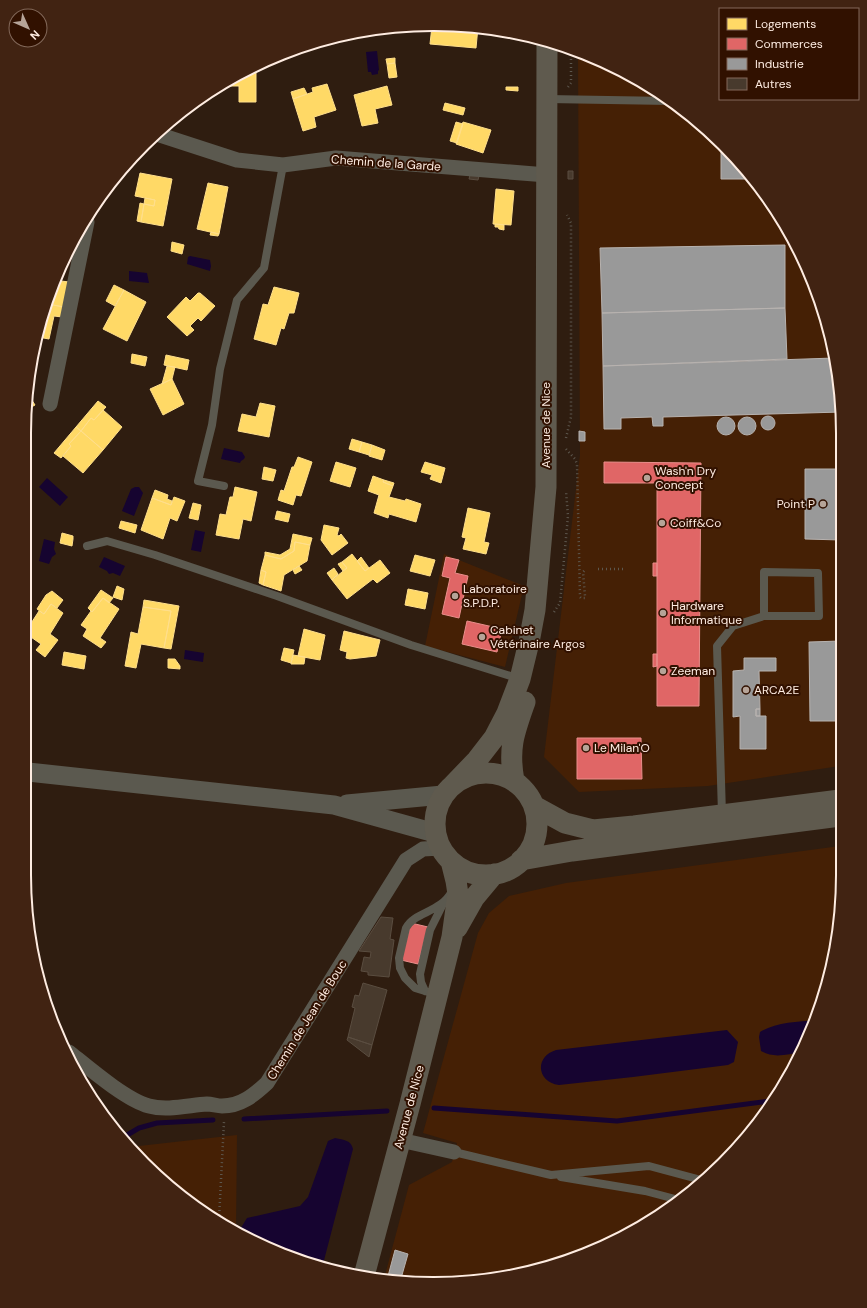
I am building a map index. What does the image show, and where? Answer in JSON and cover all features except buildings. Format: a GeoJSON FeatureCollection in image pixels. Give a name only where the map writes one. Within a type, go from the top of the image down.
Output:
{"type":"FeatureCollection","features":[{"type":"Feature","properties":{"kind":"main road","name":"Avenue de Nice"},"geometry":{"type":"LineString","coordinates":[[514,781],[511,765],[511,747],[515,729],[527,695],[525,680],[529,642],[535,610],[546,486],[547,175],[559,94],[548,48]]}},
{"type":"Feature","properties":{"kind":"main road","name":"Avenue de Nice"},"geometry":{"type":"LineString","coordinates":[[448,790],[477,760],[494,738],[525,680],[541,632],[559,456],[558,51]]}},
{"type":"Feature","properties":{"kind":"main road"},"geometry":{"type":"LineString","coordinates":[[494,773],[514,781],[526,792],[534,806],[537,821],[535,835],[530,849],[521,860],[508,869],[494,874],[478,874],[464,870],[442,847],[436,813],[448,790],[472,774],[494,773]]}},
{"type":"Feature","properties":{"kind":"main road"},"geometry":{"type":"LineString","coordinates":[[534,806],[565,823],[593,830],[836,801]]}},
{"type":"Feature","properties":{"kind":"main road"},"geometry":{"type":"LineString","coordinates":[[521,860],[572,851],[836,817]]}},
{"type":"Feature","properties":{"kind":"main road","name":"Avenue de Nice"},"geometry":{"type":"LineString","coordinates":[[442,847],[456,881],[458,894],[452,937]]}},
{"type":"Feature","properties":{"kind":"main road","name":"Avenue de Nice"},"geometry":{"type":"LineString","coordinates":[[365,1271],[409,1109],[431,993],[452,937],[474,898],[494,874]]}},
{"type":"Feature","properties":{"kind":"street","name":"Chemin de la Garde"},"geometry":{"type":"LineString","coordinates":[[163,136],[237,160],[283,165],[336,158],[547,175]]}},
{"type":"Feature","properties":{"kind":"street"},"geometry":{"type":"LineString","coordinates":[[50,404],[85,232]]}},
{"type":"Feature","properties":{"kind":"street"},"geometry":{"type":"LineString","coordinates":[[31,772],[334,805],[448,790]]}},
{"type":"Feature","properties":{"kind":"street"},"geometry":{"type":"LineString","coordinates":[[334,805],[442,847]]}},
{"type":"Feature","properties":{"kind":"street","name":"Chemin de Jean de Bouc"},"geometry":{"type":"LineString","coordinates":[[75,1056],[128,1097],[150,1106],[169,1107],[209,1104],[225,1106],[235,1105],[252,1097],[267,1083],[406,860],[423,849],[442,847]]}},
{"type":"Feature","properties":{"kind":"street"},"geometry":{"type":"LineString","coordinates":[[400,1140],[454,1152]]}},
{"type":"Feature","properties":{"kind":"lane"},"geometry":{"type":"LineString","coordinates":[[559,94],[659,100]]}},
{"type":"Feature","properties":{"kind":"lane"},"geometry":{"type":"LineString","coordinates":[[224,486],[198,481],[212,425],[220,369],[237,300],[264,268],[283,165]]}},
{"type":"Feature","properties":{"kind":"lane"},"geometry":{"type":"LineString","coordinates":[[87,546],[107,541],[155,555],[277,596],[411,645],[525,680]]}},
{"type":"Feature","properties":{"kind":"lane"},"geometry":{"type":"LineString","coordinates":[[722,815],[717,646],[733,626],[764,616],[819,616],[818,573],[764,572],[764,616]]}},
{"type":"Feature","properties":{"kind":"lane"},"geometry":{"type":"LineString","coordinates":[[431,993],[415,988],[405,978],[400,968],[399,958],[408,923],[443,903],[451,894],[456,881]]}},
{"type":"Feature","properties":{"kind":"lane"},"geometry":{"type":"LineString","coordinates":[[431,993],[421,982],[420,974],[430,930],[443,903]]}},
{"type":"Feature","properties":{"kind":"lane"},"geometry":{"type":"LineString","coordinates":[[454,1152],[551,1175],[645,1191],[673,1198]]}},
{"type":"Feature","properties":{"kind":"lane"},"geometry":{"type":"LineString","coordinates":[[551,1175],[649,1166],[697,1179]]}},
{"type":"Feature","properties":{"kind":"path"},"geometry":{"type":"LineString","coordinates":[[559,94],[569,55]]}},
{"type":"Feature","properties":{"kind":"path"},"geometry":{"type":"LineString","coordinates":[[564,448],[577,464],[581,598],[585,598],[584,572],[586,570]]}},
{"type":"Feature","properties":{"kind":"path"},"geometry":{"type":"LineString","coordinates":[[598,569],[624,569]]}},
{"type":"Feature","properties":{"kind":"path"},"geometry":{"type":"LineString","coordinates":[[218,1214],[225,1106]]}},
{"type":"Feature","properties":{"kind":"shaded area"},"geometry":{"type":"Polygon","coordinates":[[[377,51],[379,70],[378,74],[372,75],[371,72],[368,72],[366,52],[377,51]]]}},
{"type":"Feature","properties":{"kind":"shaded area"},"geometry":{"type":"Polygon","coordinates":[[[578,58],[612,73],[657,99],[679,114],[718,149],[753,188],[782,232],[805,279],[815,304],[828,355],[833,381],[835,407],[836,767],[708,786],[579,792],[544,757],[580,455],[578,58]]]}},
{"type":"Feature","properties":{"kind":"shaded area"},"geometry":{"type":"Polygon","coordinates":[[[190,256],[210,260],[210,271],[187,264],[188,257],[190,256]]]}},
{"type":"Feature","properties":{"kind":"shaded area"},"geometry":{"type":"Polygon","coordinates":[[[129,271],[147,273],[149,283],[129,281],[129,271]]]}},
{"type":"Feature","properties":{"kind":"shaded area"},"geometry":{"type":"Polygon","coordinates":[[[224,448],[242,452],[245,457],[240,463],[221,459],[224,448]]]}},
{"type":"Feature","properties":{"kind":"shaded area"},"geometry":{"type":"Polygon","coordinates":[[[47,478],[68,497],[60,506],[39,487],[47,478]]]}},
{"type":"Feature","properties":{"kind":"shaded area"},"geometry":{"type":"Polygon","coordinates":[[[139,487],[143,493],[134,516],[122,511],[131,489],[139,487]]]}},
{"type":"Feature","properties":{"kind":"shaded area"},"geometry":{"type":"Polygon","coordinates":[[[195,530],[205,532],[201,552],[191,550],[195,530]]]}},
{"type":"Feature","properties":{"kind":"shaded area"},"geometry":{"type":"Polygon","coordinates":[[[44,539],[55,542],[54,549],[56,554],[52,557],[49,564],[39,561],[44,539]]]}},
{"type":"Feature","properties":{"kind":"shaded area"},"geometry":{"type":"Polygon","coordinates":[[[444,554],[524,586],[505,667],[425,646],[444,554]]]}},
{"type":"Feature","properties":{"kind":"shaded area"},"geometry":{"type":"Polygon","coordinates":[[[104,557],[125,566],[120,576],[113,573],[109,574],[107,571],[99,567],[104,557]]]}},
{"type":"Feature","properties":{"kind":"shaded area"},"geometry":{"type":"Polygon","coordinates":[[[185,650],[204,653],[203,662],[184,659],[185,650]]]}},
{"type":"Feature","properties":{"kind":"shaded area"},"geometry":{"type":"Polygon","coordinates":[[[836,847],[835,901],[833,927],[828,953],[815,1004],[794,1053],[768,1098],[753,1120],[736,1140],[699,1177],[679,1194],[635,1223],[588,1246],[563,1256],[512,1269],[486,1274],[460,1276],[434,1277],[385,1274],[409,1185],[452,1162],[457,1143],[423,1133],[478,933],[489,913],[509,896],[566,883],[836,847]]]}},
{"type":"Feature","properties":{"kind":"shaded area"},"geometry":{"type":"Polygon","coordinates":[[[808,1021],[794,1054],[771,1055],[761,1051],[759,1037],[760,1032],[773,1026],[808,1021]]]}},
{"type":"Feature","properties":{"kind":"shaded area"},"geometry":{"type":"Polygon","coordinates":[[[727,1030],[738,1042],[734,1062],[728,1065],[559,1085],[546,1079],[541,1069],[541,1063],[544,1058],[549,1053],[556,1050],[727,1030]]]}},
{"type":"Feature","properties":{"kind":"shaded area"},"geometry":{"type":"Polygon","coordinates":[[[237,1135],[236,1225],[188,1194],[168,1177],[137,1146],[237,1135]]]}},
{"type":"Feature","properties":{"kind":"shaded area"},"geometry":{"type":"Polygon","coordinates":[[[335,1138],[344,1140],[351,1144],[353,1149],[324,1262],[304,1256],[279,1246],[241,1228],[247,1218],[300,1206],[308,1197],[328,1141],[335,1138]]]}},
{"type":"Feature","properties":{"kind":"waterway"},"geometry":{"type":"LineString","coordinates":[[434,1108],[617,1121],[766,1102]]}},
{"type":"Feature","properties":{"kind":"waterway"},"geometry":{"type":"LineString","coordinates":[[244,1119],[387,1111]]}},
{"type":"Feature","properties":{"kind":"waterway"},"geometry":{"type":"LineString","coordinates":[[127,1135],[139,1128],[157,1123],[213,1120]]}},
{"type":"Feature","properties":{"kind":"place","name":"Wash'n Dry Concept"},"geometry":{"type":"Point","coordinates":[647,478]}},
{"type":"Feature","properties":{"kind":"place","name":"Point P"},"geometry":{"type":"Point","coordinates":[823,504]}},
{"type":"Feature","properties":{"kind":"place","name":"Coiff&Co"},"geometry":{"type":"Point","coordinates":[662,523]}},
{"type":"Feature","properties":{"kind":"place","name":"Laboratoire S.P.D.P."},"geometry":{"type":"Point","coordinates":[455,596]}},
{"type":"Feature","properties":{"kind":"place","name":"Hardware Informatique"},"geometry":{"type":"Point","coordinates":[663,613]}},
{"type":"Feature","properties":{"kind":"place","name":"Cabinet Vétérinaire Argos"},"geometry":{"type":"Point","coordinates":[482,637]}},
{"type":"Feature","properties":{"kind":"place","name":"Zeeman"},"geometry":{"type":"Point","coordinates":[663,671]}},
{"type":"Feature","properties":{"kind":"place","name":"ARCA2E"},"geometry":{"type":"Point","coordinates":[746,690]}},
{"type":"Feature","properties":{"kind":"place","name":"Le Milan'O"},"geometry":{"type":"Point","coordinates":[586,748]}}]}
